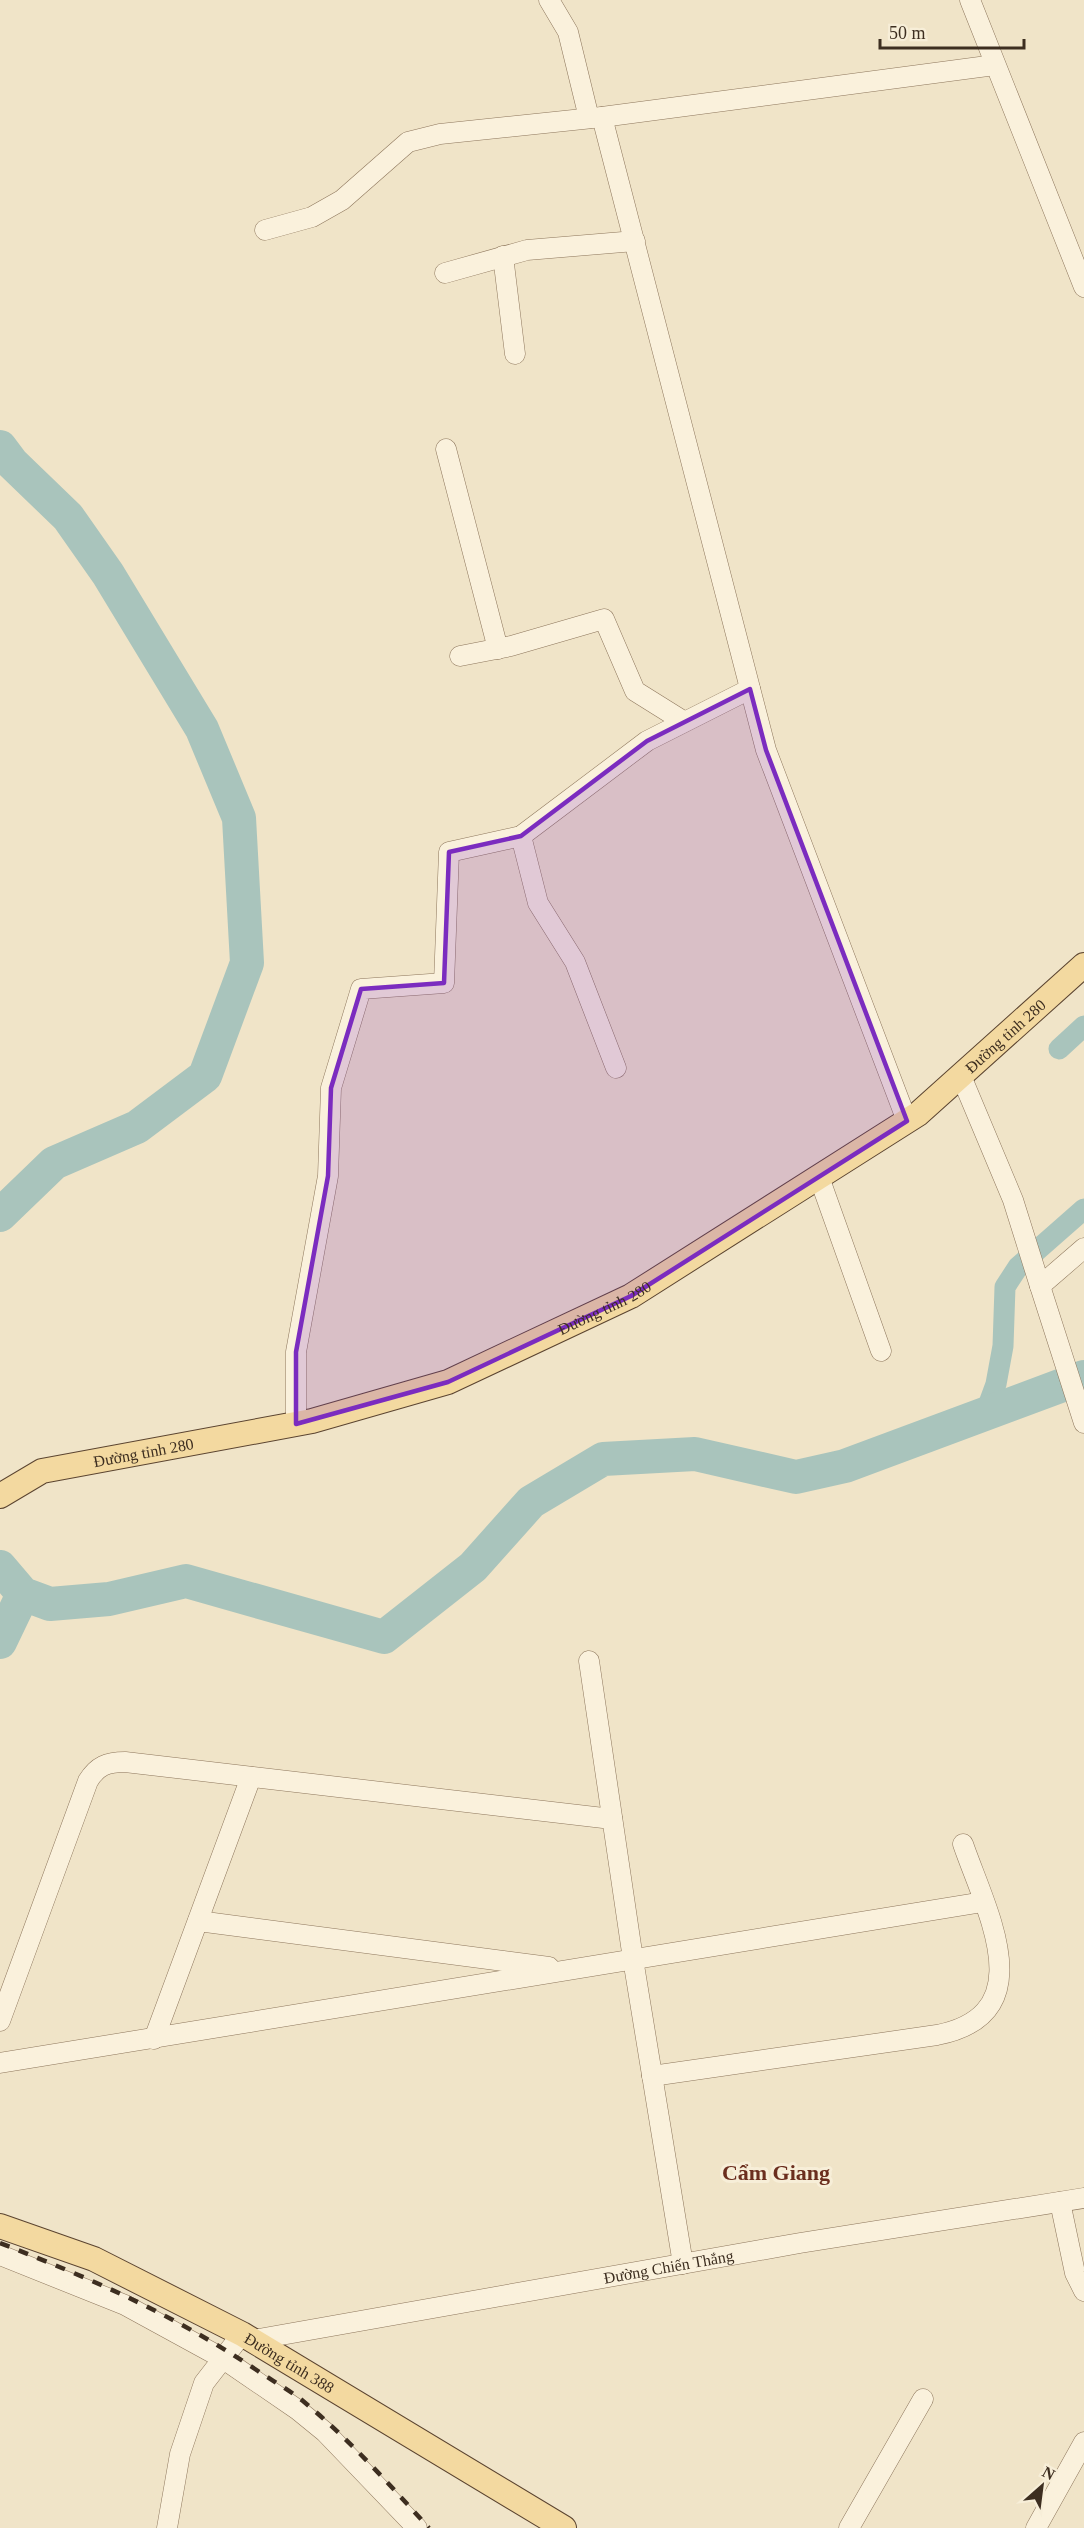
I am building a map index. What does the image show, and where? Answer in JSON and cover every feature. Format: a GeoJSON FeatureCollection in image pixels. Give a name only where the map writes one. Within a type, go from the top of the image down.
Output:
{"type":"FeatureCollection","features":[{"type":"Feature","properties":{"kind":"main road","name":"Đường tỉnh 280"},"geometry":{"type":"LineString","coordinates":[[0,1496],[39,1473],[296,1424],[448,1382],[631,1296],[907,1121],[961,1076],[1084,965]]}},
{"type":"Feature","properties":{"kind":"main road","name":"Đường tỉnh 388"},"geometry":{"type":"LineString","coordinates":[[0,2226],[94,2259],[248,2337],[564,2528]]}},
{"type":"Feature","properties":{"kind":"street"},"geometry":{"type":"LineString","coordinates":[[549,0],[568,32],[635,241],[766,750],[907,1121]]}},
{"type":"Feature","properties":{"kind":"street"},"geometry":{"type":"LineString","coordinates":[[970,0],[1084,287]]}},
{"type":"Feature","properties":{"kind":"street"},"geometry":{"type":"LineString","coordinates":[[266,230],[312,217],[342,201],[408,142],[440,134],[596,117],[996,65]]}},
{"type":"Feature","properties":{"kind":"street"},"geometry":{"type":"LineString","coordinates":[[445,273],[503,256],[549,247],[635,241]]}},
{"type":"Feature","properties":{"kind":"street"},"geometry":{"type":"LineString","coordinates":[[503,256],[515,354]]}},
{"type":"Feature","properties":{"kind":"street"},"geometry":{"type":"LineString","coordinates":[[447,449],[498,649]]}},
{"type":"Feature","properties":{"kind":"street"},"geometry":{"type":"LineString","coordinates":[[460,656],[498,649],[604,619],[635,691],[683,721]]}},
{"type":"Feature","properties":{"kind":"street"},"geometry":{"type":"LineString","coordinates":[[296,1424],[296,1352],[328,1176],[331,1088],[361,989],[444,983],[449,852],[521,836],[647,741],[750,689]]}},
{"type":"Feature","properties":{"kind":"street"},"geometry":{"type":"LineString","coordinates":[[521,836],[538,903],[575,962],[616,1068]]}},
{"type":"Feature","properties":{"kind":"street"},"geometry":{"type":"LineString","coordinates":[[961,1076],[1013,1200],[1084,1423]]}},
{"type":"Feature","properties":{"kind":"street"},"geometry":{"type":"LineString","coordinates":[[819,1177],[881,1351]]}},
{"type":"Feature","properties":{"kind":"street"},"geometry":{"type":"LineString","coordinates":[[1040,1286],[1084,1248]]}},
{"type":"Feature","properties":{"kind":"street"},"geometry":{"type":"LineString","coordinates":[[589,1661],[633,1959],[683,2264]]}},
{"type":"Feature","properties":{"kind":"street"},"geometry":{"type":"LineString","coordinates":[[0,2020],[71,1825],[95,1770],[104,1764],[118,1762],[612,1820]]}},
{"type":"Feature","properties":{"kind":"street"},"geometry":{"type":"LineString","coordinates":[[154,2039],[251,1777]]}},
{"type":"Feature","properties":{"kind":"street"},"geometry":{"type":"LineString","coordinates":[[652,2076],[937,2036],[972,2025],[986,2012],[994,1999],[1001,1974],[997,1943],[963,1844]]}},
{"type":"Feature","properties":{"kind":"street"},"geometry":{"type":"LineString","coordinates":[[0,2063],[983,1902]]}},
{"type":"Feature","properties":{"kind":"street"},"geometry":{"type":"LineString","coordinates":[[198,1921],[570,1970]]}},
{"type":"Feature","properties":{"kind":"street","name":"Đường Chiến Thắng"},"geometry":{"type":"LineString","coordinates":[[248,2337],[1084,2198]]}},
{"type":"Feature","properties":{"kind":"street"},"geometry":{"type":"LineString","coordinates":[[1060,2202],[1075,2273],[1084,2290]]}},
{"type":"Feature","properties":{"kind":"street"},"geometry":{"type":"LineString","coordinates":[[0,2255],[135,2310],[222,2358],[298,2410],[325,2432],[417,2528]]}},
{"type":"Feature","properties":{"kind":"street"},"geometry":{"type":"LineString","coordinates":[[167,2528],[180,2454],[204,2383],[222,2358],[248,2337]]}},
{"type":"Feature","properties":{"kind":"street"},"geometry":{"type":"LineString","coordinates":[[849,2528],[923,2399]]}},
{"type":"Feature","properties":{"kind":"street"},"geometry":{"type":"LineString","coordinates":[[1036,2528],[1084,2442]]}},
{"type":"Feature","properties":{"kind":"highlighted area"},"geometry":{"type":"Polygon","coordinates":[[[750,689],[766,750],[907,1121],[631,1296],[448,1382],[296,1424],[296,1352],[328,1176],[331,1088],[361,989],[444,983],[449,852],[521,836],[647,741],[750,689]]]}},
{"type":"Feature","properties":{"kind":"waterway"},"geometry":{"type":"LineString","coordinates":[[0,447],[12,463],[68,517],[108,574],[202,729],[239,818],[247,963],[205,1076],[137,1127],[54,1163],[0,1215]]}},
{"type":"Feature","properties":{"kind":"waterway"},"geometry":{"type":"LineString","coordinates":[[1059,1049],[1084,1026]]}},
{"type":"Feature","properties":{"kind":"waterway"},"geometry":{"type":"LineString","coordinates":[[985,1414],[996,1384],[1003,1346],[1005,1287],[1018,1267],[1084,1209]]}},
{"type":"Feature","properties":{"kind":"waterway"},"geometry":{"type":"LineString","coordinates":[[0,1567],[23,1594],[50,1604],[109,1599],[186,1581],[384,1637],[473,1567],[531,1502],[603,1459],[695,1454],[796,1477],[845,1466],[1084,1377]]}},
{"type":"Feature","properties":{"kind":"waterway"},"geometry":{"type":"LineString","coordinates":[[0,1642],[23,1594]]}},
{"type":"Feature","properties":{"kind":"railway"},"geometry":{"type":"LineString","coordinates":[[0,2243],[101,2285],[164,2315],[287,2389],[353,2446],[429,2528]]}},
{"type":"Feature","properties":{"kind":"district","name":"Cẩm Giang"},"geometry":{"type":"Point","coordinates":[776,2172]}}]}
